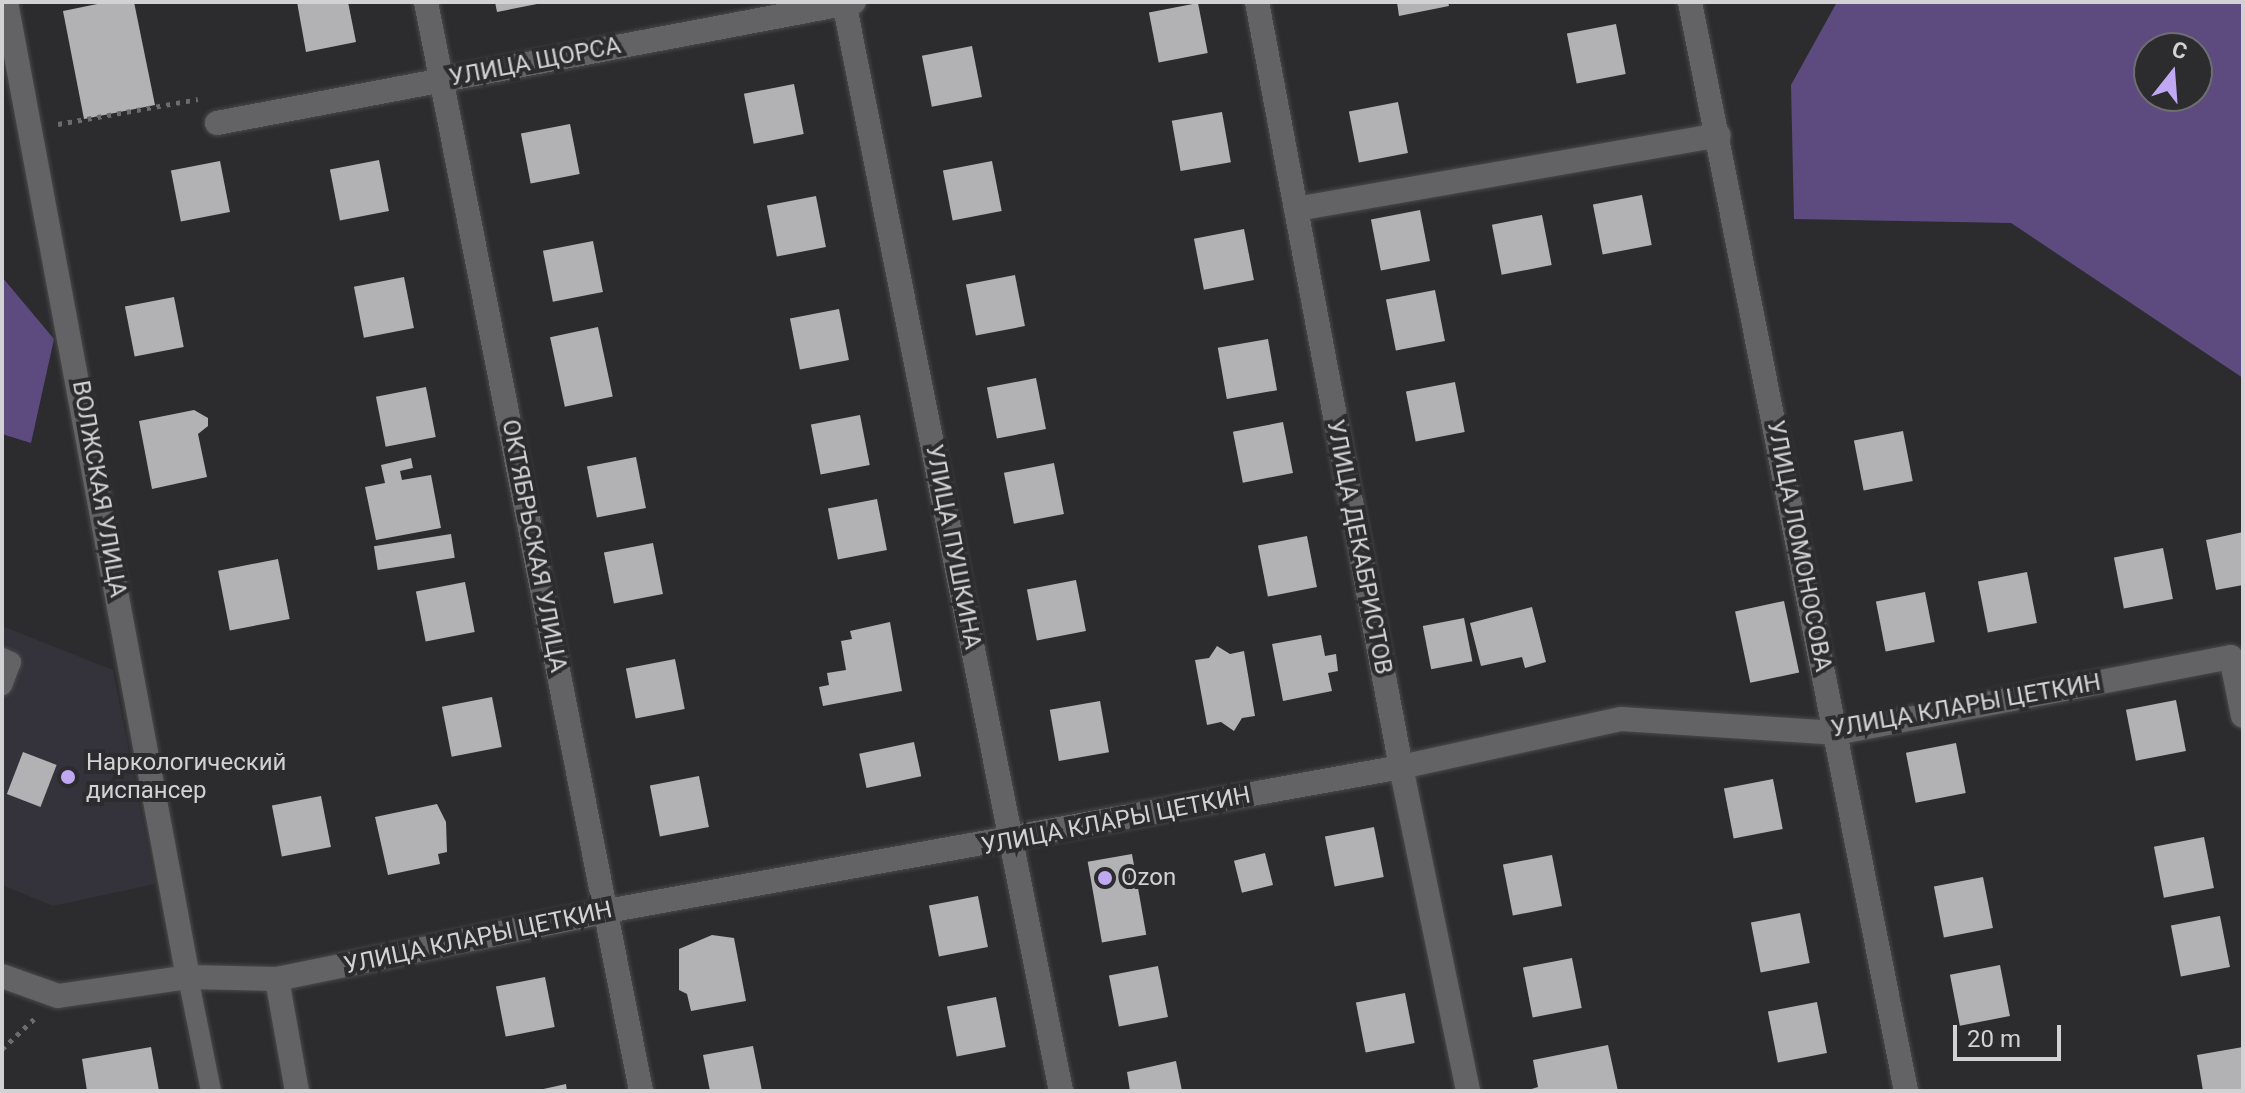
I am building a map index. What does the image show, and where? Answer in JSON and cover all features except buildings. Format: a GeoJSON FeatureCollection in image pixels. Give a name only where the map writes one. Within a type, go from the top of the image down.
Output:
{"type":"FeatureCollection","features":[{"type":"Feature","properties":{"kind":"street","name":"ВОЛЖСКАЯ УЛИЦА"},"geometry":{"type":"LineString","coordinates":[[6,2],[188,977]]}},
{"type":"Feature","properties":{"kind":"street","name":"ОКТЯБРЬСКАЯ УЛИЦА"},"geometry":{"type":"LineString","coordinates":[[426,2],[641,1091]]}},
{"type":"Feature","properties":{"kind":"street","name":"УЛИЦА ДЕКАБРИСТОВ"},"geometry":{"type":"LineString","coordinates":[[1257,2],[1401,767],[1468,1091]]}},
{"type":"Feature","properties":{"kind":"street","name":"УЛИЦА ЛОМОНОСОВА"},"geometry":{"type":"LineString","coordinates":[[1690,2],[1719,135],[1906,1091]]}},
{"type":"Feature","properties":{"kind":"street","name":"УЛИЦА ЩОРСА"},"geometry":{"type":"LineString","coordinates":[[217,123],[848,3]]}},
{"type":"Feature","properties":{"kind":"street","name":"УЛИЦА ПУШКИНА"},"geometry":{"type":"LineString","coordinates":[[848,3],[1061,1091]]}},
{"type":"Feature","properties":{"kind":"street"},"geometry":{"type":"LineString","coordinates":[[1296,209],[1719,135]]}},
{"type":"Feature","properties":{"kind":"street","name":"УЛИЦА КЛАРЫ ЦЕТКИН"},"geometry":{"type":"LineString","coordinates":[[2,976],[58,996],[188,977],[277,979],[607,911],[1011,841],[1401,767],[1621,719],[1836,733],[2231,657],[2243,716]]}},
{"type":"Feature","properties":{"kind":"street"},"geometry":{"type":"LineString","coordinates":[[277,979],[297,1091]]}},
{"type":"Feature","properties":{"kind":"lane"},"geometry":{"type":"LineString","coordinates":[[2,658],[11,662],[2,685]]}},
{"type":"Feature","properties":{"kind":"lane"},"geometry":{"type":"LineString","coordinates":[[188,977],[211,1091]]}},
{"type":"Feature","properties":{"kind":"path"},"geometry":{"type":"LineString","coordinates":[[32,129],[211,96],[217,123]]}},
{"type":"Feature","properties":{"kind":"path"},"geometry":{"type":"LineString","coordinates":[[2,1049],[58,996]]}},
{"type":"Feature","properties":{"kind":"shaded area"},"geometry":{"type":"Polygon","coordinates":[[[1837,2],[2243,2],[2243,378],[2011,223],[1794,219],[1791,85],[1837,2]]]}},
{"type":"Feature","properties":{"kind":"shaded area"},"geometry":{"type":"Polygon","coordinates":[[[2,277],[54,339],[31,443],[2,434],[2,277]]]}},
{"type":"Feature","properties":{"kind":"shaded area","name":"Наркологический диспансер"},"geometry":{"type":"Polygon","coordinates":[[[2,626],[113,670],[155,884],[53,906],[2,885],[2,626]]]}},
{"type":"Feature","properties":{"kind":"place","name":"Наркологический диспансер"},"geometry":{"type":"Point","coordinates":[68,777]}},
{"type":"Feature","properties":{"kind":"place","name":"Ozon"},"geometry":{"type":"Point","coordinates":[1105,878]}}]}
